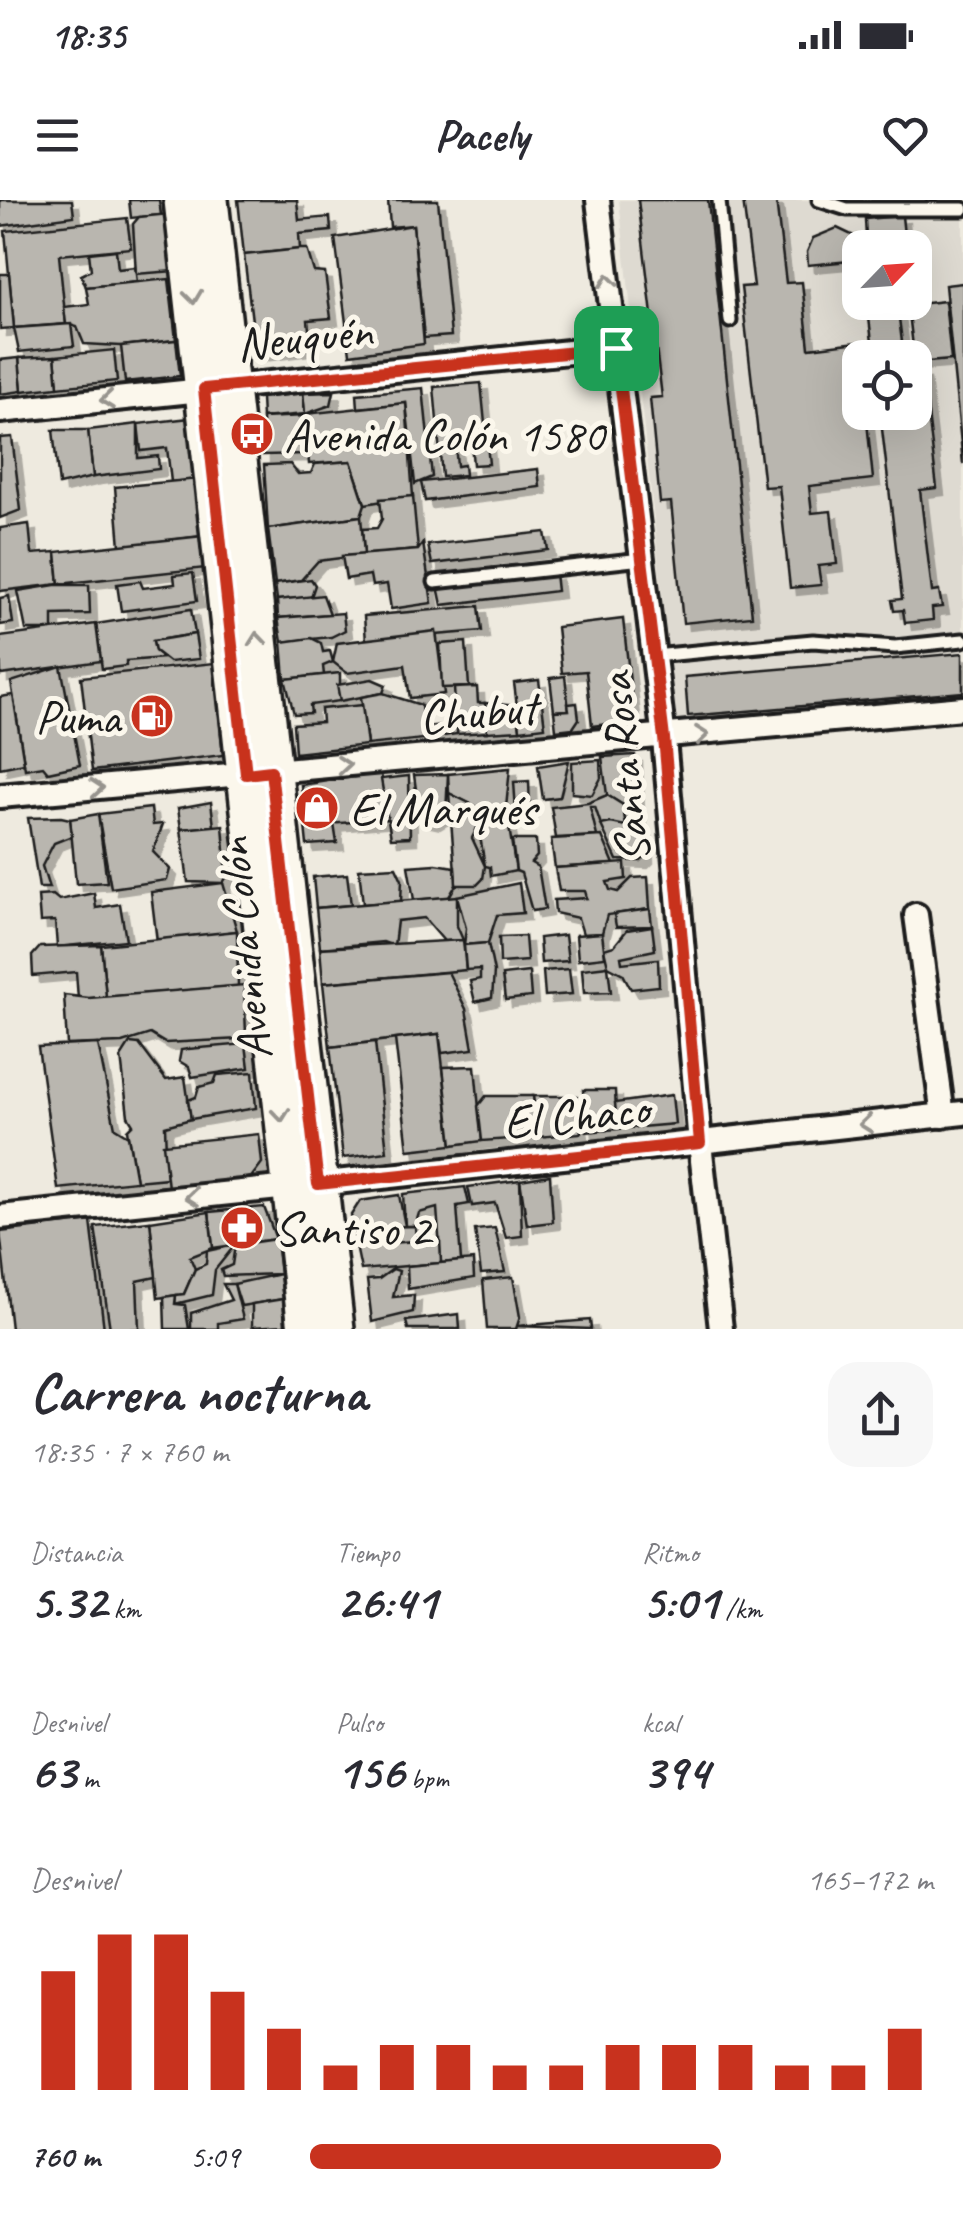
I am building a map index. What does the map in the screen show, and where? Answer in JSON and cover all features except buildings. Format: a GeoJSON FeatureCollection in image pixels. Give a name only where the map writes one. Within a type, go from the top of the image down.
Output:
{"type":"FeatureCollection","features":[{"type":"Feature","properties":{"kind":"main road","name":"Avenida Colón"},"geometry":{"type":"LineString","coordinates":[[182,200],[217,388]]}},
{"type":"Feature","properties":{"kind":"main road","name":"Avenida Colón"},"geometry":{"type":"LineString","coordinates":[[210,200],[217,388],[303,1186],[306,1329]]}},
{"type":"Feature","properties":{"kind":"main road","name":"Avenida Colón"},"geometry":{"type":"LineString","coordinates":[[303,1186],[336,1329]]}},
{"type":"Feature","properties":{"kind":"street","name":"Santa Rosa"},"geometry":{"type":"LineString","coordinates":[[598,200],[664,738],[700,1143],[722,1329]]}},
{"type":"Feature","properties":{"kind":"street","name":"Neuquén"},"geometry":{"type":"LineString","coordinates":[[0,411],[616,348]]}},
{"type":"Feature","properties":{"kind":"street","name":"Chubut"},"geometry":{"type":"LineString","coordinates":[[0,796],[963,708]]}},
{"type":"Feature","properties":{"kind":"street"},"geometry":{"type":"LineString","coordinates":[[916,914],[953,1115]]}},
{"type":"Feature","properties":{"kind":"street","name":"El Chaco"},"geometry":{"type":"LineString","coordinates":[[0,1217],[953,1115]]}},
{"type":"Feature","properties":{"kind":"lane"},"geometry":{"type":"LineString","coordinates":[[719,200],[730,320]]}},
{"type":"Feature","properties":{"kind":"lane"},"geometry":{"type":"LineString","coordinates":[[819,200],[846,209],[963,209]]}},
{"type":"Feature","properties":{"kind":"lane"},"geometry":{"type":"LineString","coordinates":[[435,582],[642,559]]}},
{"type":"Feature","properties":{"kind":"lane"},"geometry":{"type":"LineString","coordinates":[[654,656],[814,641],[894,647],[963,640]]}},
{"type":"Feature","properties":{"kind":"shaded area"},"geometry":{"type":"Polygon","coordinates":[[[619,200],[963,200],[963,696],[676,722],[619,200]]]}},
{"type":"Feature","properties":{"kind":"place","name":"Avenida Colón 1580"},"geometry":{"type":"Point","coordinates":[252,434]}},
{"type":"Feature","properties":{"kind":"place","name":"Puma"},"geometry":{"type":"Point","coordinates":[152,716]}},
{"type":"Feature","properties":{"kind":"place","name":"El Marqués"},"geometry":{"type":"Point","coordinates":[317,808]}},
{"type":"Feature","properties":{"kind":"place","name":"Santiso 2"},"geometry":{"type":"Point","coordinates":[242,1228]}},
{"type":"Feature","properties":{"kind":"route"},"geometry":{"type":"LineString","coordinates":[[616,348],[664,738],[700,1143],[318,1184],[271,771],[246,774],[204,389],[616,348]]}}]}
